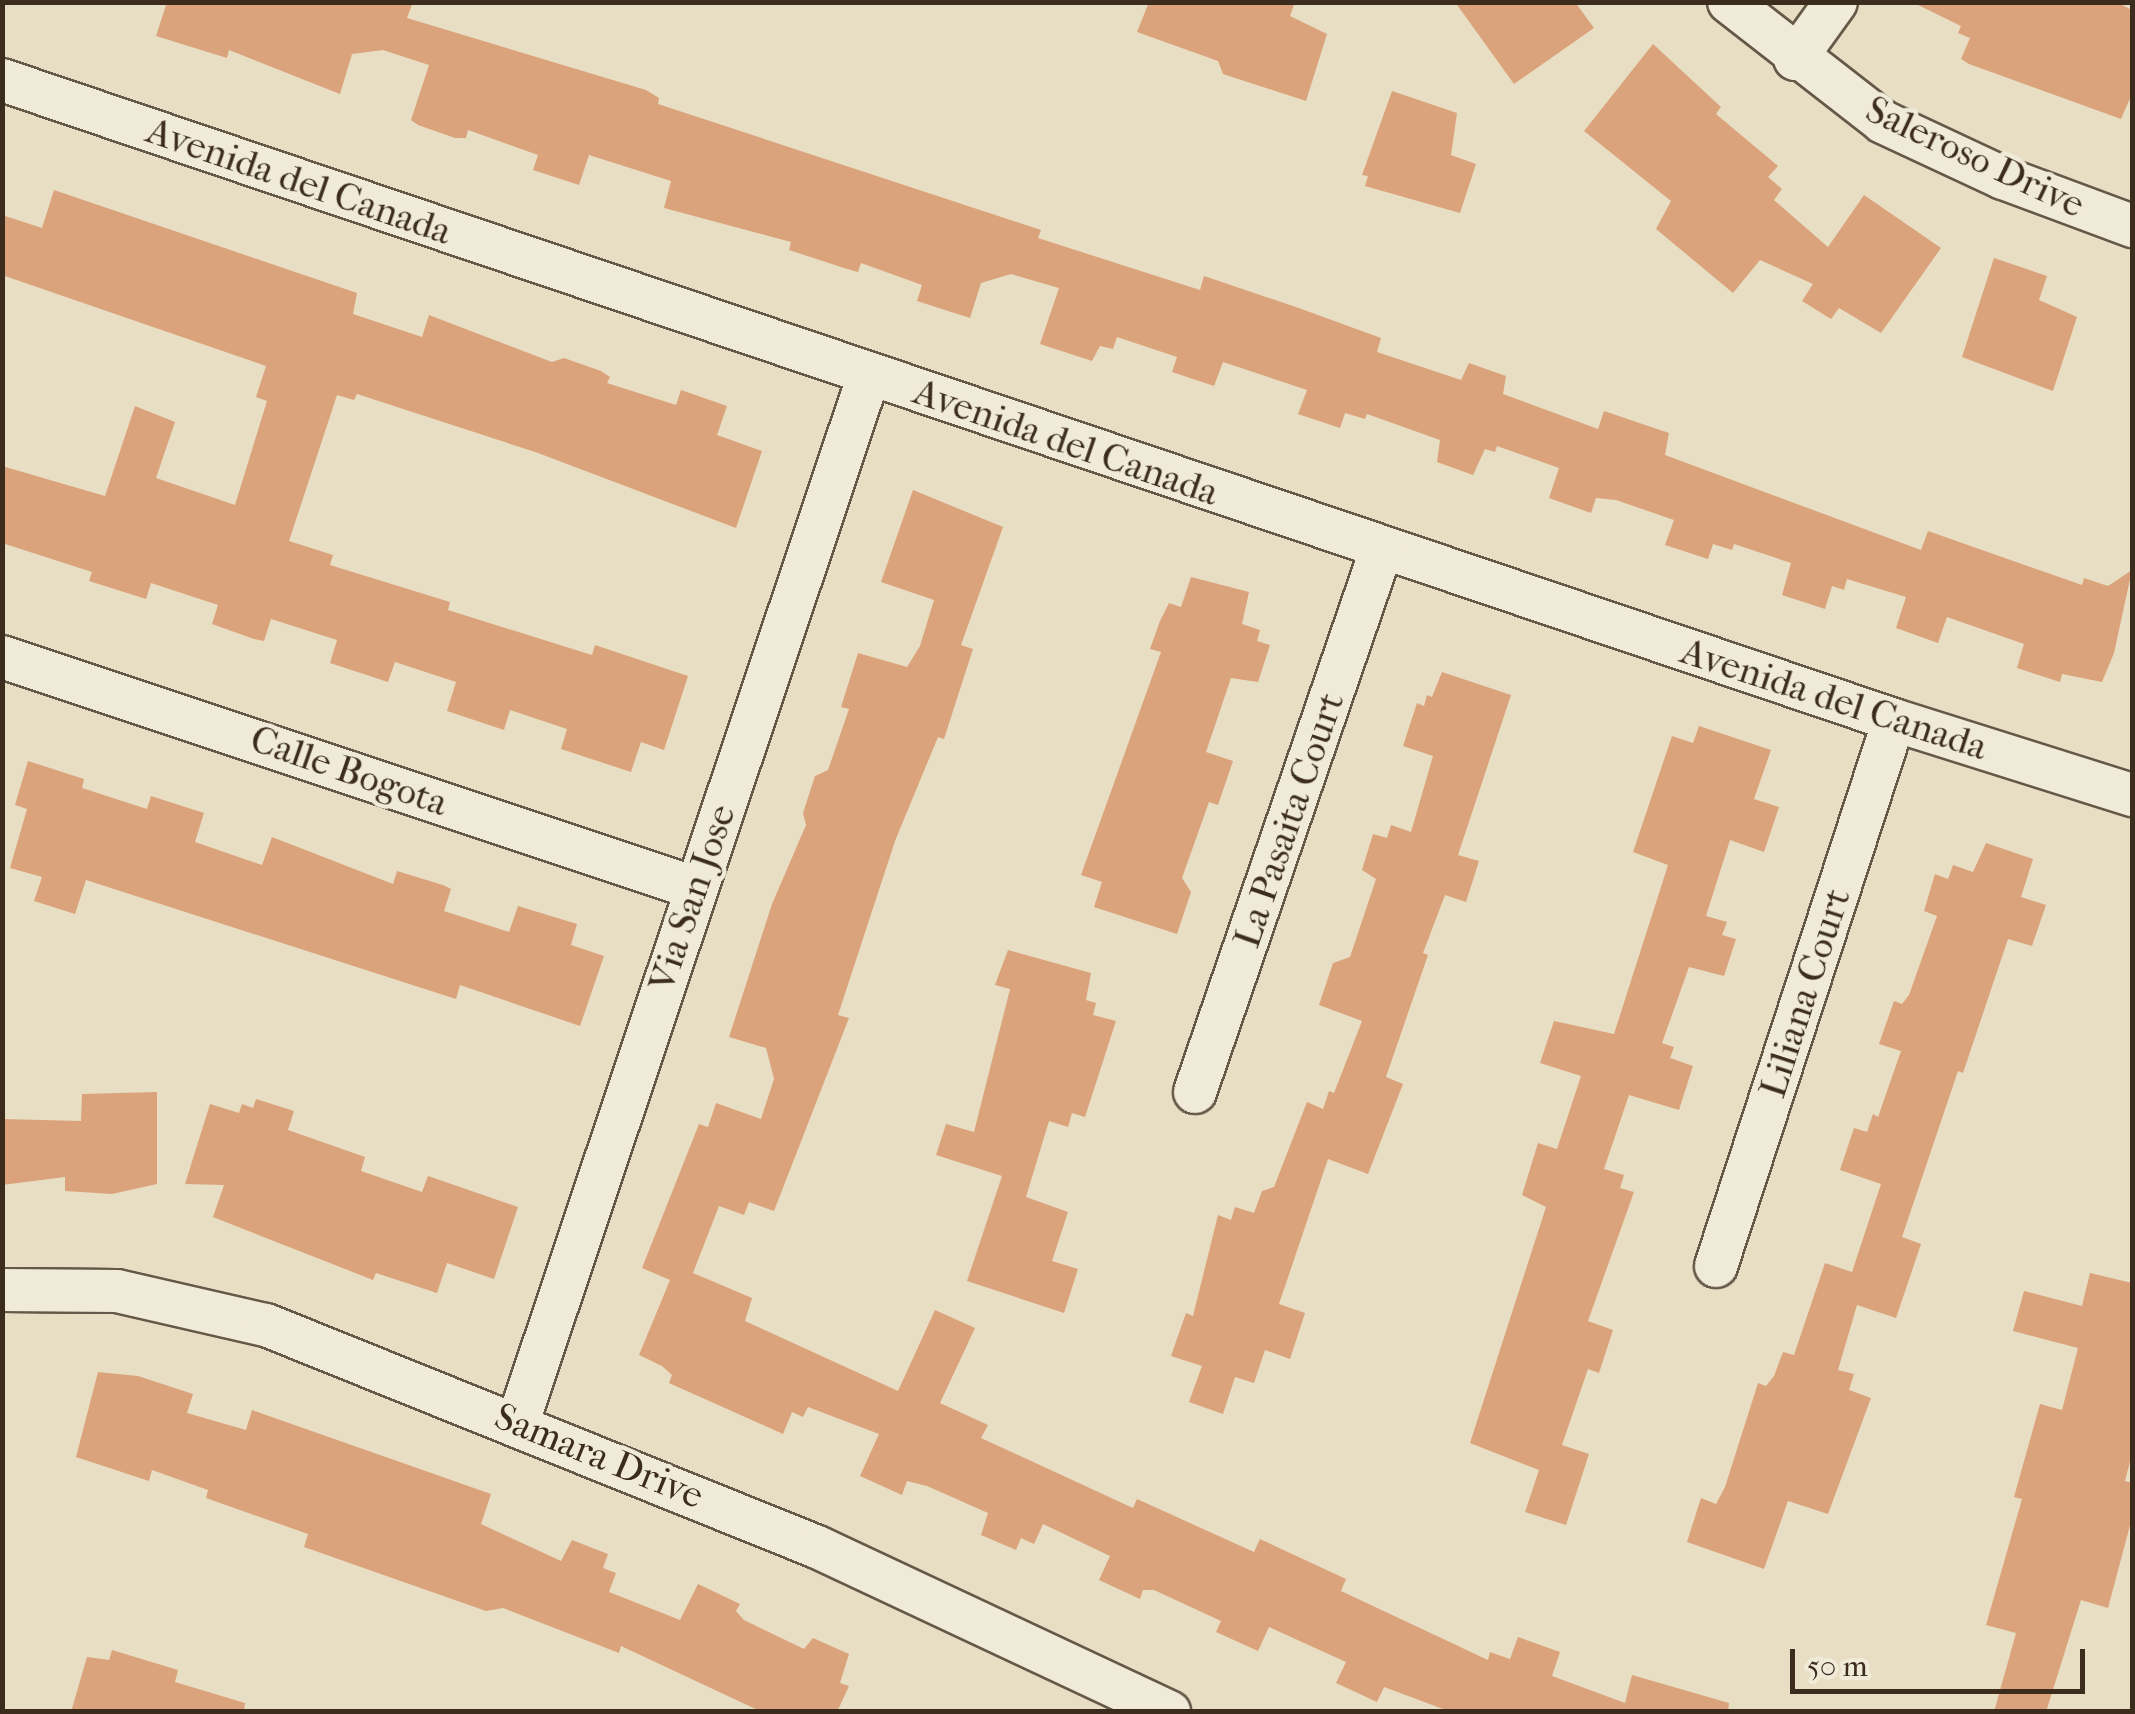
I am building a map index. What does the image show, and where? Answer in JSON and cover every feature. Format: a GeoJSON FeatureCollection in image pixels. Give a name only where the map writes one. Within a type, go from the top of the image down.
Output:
{"type":"FeatureCollection","features":[{"type":"Feature","properties":{"kind":"street","name":"Saleroso Drive"},"geometry":{"type":"LineString","coordinates":[[1729,2],[1795,59],[1883,122],[2003,178],[2132,226]]}},
{"type":"Feature","properties":{"kind":"street"},"geometry":{"type":"LineString","coordinates":[[1795,59],[1836,2]]}},
{"type":"Feature","properties":{"kind":"street","name":"Avenida del Canada"},"geometry":{"type":"LineString","coordinates":[[2,80],[1894,720],[2132,795]]}},
{"type":"Feature","properties":{"kind":"street","name":"Via San Jose"},"geometry":{"type":"LineString","coordinates":[[518,1422],[869,375]]}},
{"type":"Feature","properties":{"kind":"street","name":"La Pasaita Court"},"geometry":{"type":"LineString","coordinates":[[1195,1092],[1382,548]]}},
{"type":"Feature","properties":{"kind":"street","name":"Calle Bogota"},"geometry":{"type":"LineString","coordinates":[[2,656],[695,888]]}},
{"type":"Feature","properties":{"kind":"street","name":"Liliana Court"},"geometry":{"type":"LineString","coordinates":[[1716,1266],[1894,720]]}},
{"type":"Feature","properties":{"kind":"street","name":"Samara Drive"},"geometry":{"type":"LineString","coordinates":[[2,1290],[118,1291],[266,1324],[518,1422],[817,1547],[1169,1712]]}},
{"type":"Feature","properties":{"kind":"building"},"geometry":{"type":"Polygon","coordinates":[[[167,2],[413,2],[407,18],[646,90],[659,98],[658,104],[1041,230],[1038,238],[1200,290],[1204,276],[1381,338],[1377,352],[1461,380],[1469,363],[1506,376],[1503,394],[1598,429],[1604,411],[1669,433],[1665,455],[1921,550],[1928,531],[2082,585],[2084,578],[2108,586],[2132,570],[2114,653],[2102,682],[2062,674],[2060,682],[2017,668],[2024,644],[1947,617],[1938,643],[1896,628],[1906,597],[1847,579],[1844,590],[1832,586],[1825,609],[1782,595],[1791,563],[1734,544],[1732,550],[1713,544],[1708,559],[1665,545],[1674,520],[1616,500],[1596,498],[1591,513],[1549,498],[1559,468],[1497,446],[1495,452],[1485,449],[1473,475],[1437,462],[1440,440],[1367,414],[1365,419],[1345,413],[1340,428],[1298,414],[1307,390],[1223,362],[1214,386],[1172,372],[1177,357],[1117,337],[1113,349],[1100,346],[1092,361],[1040,344],[1059,288],[1011,274],[981,283],[970,318],[917,301],[922,285],[861,263],[858,272],[789,250],[791,242],[664,208],[671,181],[589,155],[579,185],[533,170],[538,155],[468,130],[466,138],[455,138],[418,125],[411,120],[429,65],[383,50],[352,54],[340,94],[229,50],[227,58],[156,36],[167,2]]]}},
{"type":"Feature","properties":{"kind":"building"},"geometry":{"type":"Polygon","coordinates":[[[1149,2],[1295,2],[1290,16],[1327,34],[1306,101],[1223,74],[1218,61],[1137,32],[1149,2]]]}},
{"type":"Feature","properties":{"kind":"building"},"geometry":{"type":"Polygon","coordinates":[[[1455,2],[1575,2],[1594,28],[1514,84],[1455,2]]]}},
{"type":"Feature","properties":{"kind":"building"},"geometry":{"type":"Polygon","coordinates":[[[1912,2],[2116,2],[2132,10],[2132,94],[2121,119],[1969,64],[1961,59],[1970,38],[1958,33],[1961,26],[1912,2]]]}},
{"type":"Feature","properties":{"kind":"building"},"geometry":{"type":"Polygon","coordinates":[[[1653,44],[1721,107],[1716,114],[1778,166],[1768,177],[1782,189],[1774,200],[1828,247],[1864,195],[1941,248],[1881,333],[1839,308],[1831,319],[1802,301],[1813,284],[1760,260],[1733,293],[1656,229],[1671,201],[1584,131],[1653,44]]]}},
{"type":"Feature","properties":{"kind":"building"},"geometry":{"type":"Polygon","coordinates":[[[1392,91],[1457,113],[1451,155],[1476,164],[1460,213],[1365,186],[1368,176],[1362,175],[1392,91]]]}},
{"type":"Feature","properties":{"kind":"building"},"geometry":{"type":"Polygon","coordinates":[[[54,190],[357,293],[353,314],[422,337],[429,315],[552,362],[564,358],[601,371],[610,377],[607,383],[676,405],[681,390],[727,406],[717,435],[762,451],[736,528],[538,453],[357,394],[354,400],[337,395],[289,541],[333,555],[330,565],[450,602],[448,610],[592,655],[595,645],[688,676],[664,750],[641,742],[631,772],[561,749],[567,729],[510,710],[504,730],[447,711],[456,682],[395,662],[388,682],[330,663],[337,640],[271,619],[264,641],[254,639],[212,624],[218,605],[151,583],[146,599],[89,581],[92,572],[2,543],[2,466],[105,496],[135,406],[175,422],[156,478],[235,505],[267,401],[256,397],[266,366],[2,275],[2,215],[42,228],[54,190]]]}},
{"type":"Feature","properties":{"kind":"building"},"geometry":{"type":"Polygon","coordinates":[[[1994,258],[2047,276],[2039,300],[2077,317],[2053,391],[1962,357],[1994,258]]]}},
{"type":"Feature","properties":{"kind":"building"},"geometry":{"type":"Polygon","coordinates":[[[913,490],[1003,527],[961,645],[973,649],[944,739],[938,737],[895,841],[838,1015],[849,1018],[774,1211],[749,1202],[744,1215],[719,1206],[693,1273],[752,1298],[745,1321],[898,1391],[935,1310],[975,1328],[940,1403],[988,1425],[981,1438],[1133,1508],[1137,1499],[1254,1552],[1260,1539],[1346,1579],[1341,1591],[1488,1660],[1490,1652],[1510,1659],[1518,1637],[1560,1652],[1552,1676],[1625,1703],[1632,1675],[1729,1703],[1728,1712],[1451,1712],[1384,1687],[1377,1702],[1336,1683],[1346,1662],[1269,1627],[1258,1651],[1216,1632],[1221,1621],[1154,1590],[1143,1590],[1140,1599],[1099,1580],[1110,1556],[1043,1524],[1034,1544],[1021,1538],[1016,1550],[981,1535],[988,1513],[927,1486],[907,1481],[902,1495],[860,1476],[879,1434],[808,1407],[803,1417],[792,1412],[783,1434],[669,1383],[672,1375],[639,1355],[670,1280],[642,1268],[699,1124],[708,1127],[716,1103],[761,1119],[774,1079],[766,1048],[729,1037],[772,904],[806,825],[803,813],[815,776],[828,770],[849,709],[841,707],[858,653],[907,667],[920,646],[934,600],[881,582],[913,490]]]}},
{"type":"Feature","properties":{"kind":"building"},"geometry":{"type":"Polygon","coordinates":[[[1191,577],[1249,592],[1242,624],[1260,630],[1257,641],[1270,645],[1258,682],[1231,678],[1206,752],[1233,761],[1218,805],[1209,802],[1182,878],[1191,892],[1177,934],[1094,907],[1102,882],[1081,875],[1161,652],[1150,649],[1160,621],[1169,603],[1181,607],[1191,577]]]}},
{"type":"Feature","properties":{"kind":"building"},"geometry":{"type":"Polygon","coordinates":[[[1442,672],[1511,695],[1458,855],[1479,861],[1466,902],[1445,895],[1423,953],[1428,955],[1386,1077],[1403,1084],[1368,1174],[1328,1159],[1279,1304],[1305,1313],[1290,1359],[1265,1350],[1254,1383],[1235,1377],[1223,1414],[1189,1402],[1202,1366],[1171,1356],[1186,1313],[1193,1316],[1218,1215],[1231,1220],[1235,1207],[1254,1213],[1262,1191],[1274,1187],[1307,1102],[1323,1109],[1329,1091],[1334,1093],[1362,1021],[1319,1005],[1333,963],[1350,957],[1376,879],[1362,870],[1373,834],[1387,838],[1391,825],[1411,832],[1433,756],[1403,746],[1417,703],[1424,706],[1427,695],[1432,697],[1442,672]]]}},
{"type":"Feature","properties":{"kind":"building"},"geometry":{"type":"Polygon","coordinates":[[[1699,726],[1771,750],[1754,799],[1779,807],[1764,852],[1730,840],[1706,916],[1727,922],[1722,935],[1736,939],[1724,976],[1689,967],[1662,1043],[1674,1047],[1670,1058],[1693,1066],[1679,1110],[1629,1095],[1604,1169],[1624,1175],[1620,1188],[1634,1192],[1588,1321],[1613,1330],[1599,1373],[1588,1369],[1562,1445],[1589,1454],[1566,1525],[1525,1512],[1539,1470],[1470,1443],[1546,1207],[1522,1195],[1538,1143],[1557,1149],[1581,1076],[1540,1063],[1554,1021],[1614,1034],[1668,865],[1633,852],[1672,736],[1693,743],[1699,726]]]}},
{"type":"Feature","properties":{"kind":"building"},"geometry":{"type":"Polygon","coordinates":[[[28,761],[84,779],[82,788],[147,809],[151,796],[204,813],[195,842],[262,865],[272,837],[393,884],[397,871],[443,885],[451,889],[444,911],[509,932],[518,906],[577,924],[571,945],[604,956],[580,1026],[460,985],[456,999],[86,880],[75,914],[34,901],[42,877],[10,868],[27,809],[15,805],[28,761]]]}},
{"type":"Feature","properties":{"kind":"building"},"geometry":{"type":"Polygon","coordinates":[[[1986,843],[2033,859],[2021,897],[2046,905],[2032,946],[2008,939],[1963,1073],[1958,1071],[1902,1237],[1921,1244],[1896,1318],[1857,1305],[1838,1370],[1854,1374],[1849,1390],[1871,1398],[1828,1514],[1788,1501],[1764,1569],[1687,1542],[1701,1498],[1716,1504],[1725,1487],[1758,1383],[1766,1386],[1783,1352],[1794,1355],[1825,1263],[1852,1272],[1881,1184],[1840,1170],[1854,1128],[1867,1132],[1873,1114],[1878,1117],[1901,1051],[1879,1044],[1894,1001],[1902,1004],[1909,995],[1937,916],[1924,911],[1935,874],[1948,879],[1953,865],[1973,872],[1986,843]]]}},
{"type":"Feature","properties":{"kind":"building"},"geometry":{"type":"Polygon","coordinates":[[[1008,950],[1091,973],[1086,1000],[1096,1003],[1093,1015],[1116,1021],[1085,1117],[1072,1113],[1068,1127],[1049,1121],[1026,1197],[1068,1212],[1052,1261],[1078,1269],[1064,1313],[967,1281],[1002,1176],[936,1155],[946,1124],[974,1132],[1010,989],[995,985],[1008,950]]]}},
{"type":"Feature","properties":{"kind":"building"},"geometry":{"type":"Polygon","coordinates":[[[157,1092],[157,1184],[112,1194],[65,1191],[65,1177],[2,1185],[2,1119],[81,1121],[82,1094],[157,1092]]]}},
{"type":"Feature","properties":{"kind":"building"},"geometry":{"type":"Polygon","coordinates":[[[256,1099],[294,1111],[288,1130],[365,1157],[361,1171],[422,1192],[428,1176],[518,1207],[494,1279],[447,1263],[437,1293],[376,1273],[373,1280],[213,1217],[224,1185],[185,1184],[210,1104],[239,1113],[242,1104],[253,1108],[256,1099]]]}},
{"type":"Feature","properties":{"kind":"building"},"geometry":{"type":"Polygon","coordinates":[[[2090,1273],[2132,1283],[2132,1454],[2125,1481],[2132,1483],[2132,1518],[2108,1608],[2081,1600],[2046,1712],[1994,1712],[2016,1633],[1986,1625],[2022,1499],[2014,1497],[2040,1404],[2062,1410],[2078,1348],[2013,1331],[2024,1291],[2082,1306],[2090,1273]]]}},
{"type":"Feature","properties":{"kind":"building"},"geometry":{"type":"Polygon","coordinates":[[[98,1372],[138,1376],[193,1394],[187,1413],[246,1430],[252,1410],[491,1494],[481,1524],[561,1561],[572,1540],[608,1554],[603,1568],[616,1573],[609,1592],[680,1620],[698,1584],[740,1604],[736,1611],[744,1620],[804,1649],[813,1638],[849,1654],[840,1683],[849,1686],[837,1712],[762,1712],[621,1646],[619,1653],[503,1608],[486,1611],[304,1547],[308,1534],[206,1498],[208,1490],[152,1470],[149,1481],[76,1457],[98,1372]]]}},
{"type":"Feature","properties":{"kind":"building"},"geometry":{"type":"Polygon","coordinates":[[[112,1650],[178,1670],[175,1682],[245,1703],[244,1712],[71,1712],[87,1657],[109,1660],[112,1650]]]}}]}
